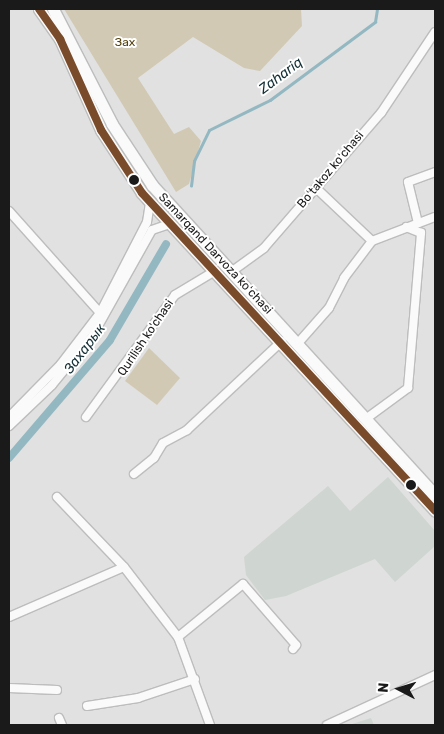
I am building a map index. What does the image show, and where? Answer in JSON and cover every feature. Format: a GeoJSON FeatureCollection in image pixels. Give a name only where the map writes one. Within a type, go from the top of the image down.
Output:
{"type":"FeatureCollection","features":[{"type":"Feature","properties":{"kind":"main road","name":"Samarqand Darvoza koʻchasi"},"geometry":{"type":"LineString","coordinates":[[39,9],[60,39],[117,158],[150,202],[174,212],[299,342],[435,495]]}},
{"type":"Feature","properties":{"kind":"main road","name":"Samarqand Darvoza koʻchasi"},"geometry":{"type":"LineString","coordinates":[[53,9],[112,124],[173,229],[215,270],[282,341],[435,511]]}},
{"type":"Feature","properties":{"kind":"street","name":"Boʻtakoz koʻchasi"},"geometry":{"type":"LineString","coordinates":[[231,272],[264,248],[381,113],[435,32]]}},
{"type":"Feature","properties":{"kind":"street"},"geometry":{"type":"LineString","coordinates":[[418,223],[408,182],[435,172]]}},
{"type":"Feature","properties":{"kind":"street"},"geometry":{"type":"LineString","coordinates":[[316,188],[372,241]]}},
{"type":"Feature","properties":{"kind":"street"},"geometry":{"type":"LineString","coordinates":[[9,417],[61,364],[102,315],[146,222],[150,202]]}},
{"type":"Feature","properties":{"kind":"street"},"geometry":{"type":"LineString","coordinates":[[146,222],[162,208]]}},
{"type":"Feature","properties":{"kind":"street"},"geometry":{"type":"LineString","coordinates":[[9,426],[67,370],[152,230],[162,208]]}},
{"type":"Feature","properties":{"kind":"street"},"geometry":{"type":"LineString","coordinates":[[9,211],[102,315]]}},
{"type":"Feature","properties":{"kind":"street"},"geometry":{"type":"LineString","coordinates":[[299,342],[329,308],[344,278],[372,241],[435,217]]}},
{"type":"Feature","properties":{"kind":"street"},"geometry":{"type":"LineString","coordinates":[[367,418],[408,388],[421,233],[406,227]]}},
{"type":"Feature","properties":{"kind":"street"},"geometry":{"type":"LineString","coordinates":[[152,230],[173,229]]}},
{"type":"Feature","properties":{"kind":"street","name":"Qurilish ko'chasi"},"geometry":{"type":"LineString","coordinates":[[86,417],[175,295],[215,270]]}},
{"type":"Feature","properties":{"kind":"street"},"geometry":{"type":"LineString","coordinates":[[134,474],[154,458],[163,443],[187,430],[282,341]]}},
{"type":"Feature","properties":{"kind":"street"},"geometry":{"type":"LineString","coordinates":[[57,497],[124,567],[178,637],[195,679],[210,725]]}},
{"type":"Feature","properties":{"kind":"street"},"geometry":{"type":"LineString","coordinates":[[9,616],[124,567]]}},
{"type":"Feature","properties":{"kind":"street"},"geometry":{"type":"LineString","coordinates":[[178,637],[243,584],[296,645],[293,648]]}},
{"type":"Feature","properties":{"kind":"street"},"geometry":{"type":"LineString","coordinates":[[327,725],[435,675]]}},
{"type":"Feature","properties":{"kind":"street"},"geometry":{"type":"LineString","coordinates":[[87,706],[138,698],[195,679]]}},
{"type":"Feature","properties":{"kind":"street"},"geometry":{"type":"LineString","coordinates":[[9,688],[57,690]]}},
{"type":"Feature","properties":{"kind":"shaded area"},"geometry":{"type":"Polygon","coordinates":[[[388,477],[435,531],[435,546],[395,582],[375,559],[286,596],[265,600],[246,575],[244,557],[328,486],[350,511],[388,477]]]}},
{"type":"Feature","properties":{"kind":"shaded area"},"geometry":{"type":"Polygon","coordinates":[[[371,718],[374,725],[349,725],[371,718]]]}},
{"type":"Feature","properties":{"kind":"green space","name":"Зах"},"geometry":{"type":"Polygon","coordinates":[[[64,9],[301,9],[302,26],[260,71],[244,68],[193,37],[138,78],[174,134],[189,127],[201,141],[189,184],[176,192],[64,9]]]}},
{"type":"Feature","properties":{"kind":"green space"},"geometry":{"type":"Polygon","coordinates":[[[149,348],[180,378],[157,405],[125,381],[149,348]]]}},
{"type":"Feature","properties":{"kind":"waterway","name":"Zahariq"},"geometry":{"type":"LineString","coordinates":[[191,186],[194,161],[209,130],[270,100],[375,22],[377,9]]}},
{"type":"Feature","properties":{"kind":"waterway","name":"Захарык"},"geometry":{"type":"LineString","coordinates":[[9,458],[110,340],[166,244]]}},
{"type":"Feature","properties":{"kind":"transit line"},"geometry":{"type":"LineString","coordinates":[[39,9],[60,39],[101,130],[142,193],[435,511]]}}]}
